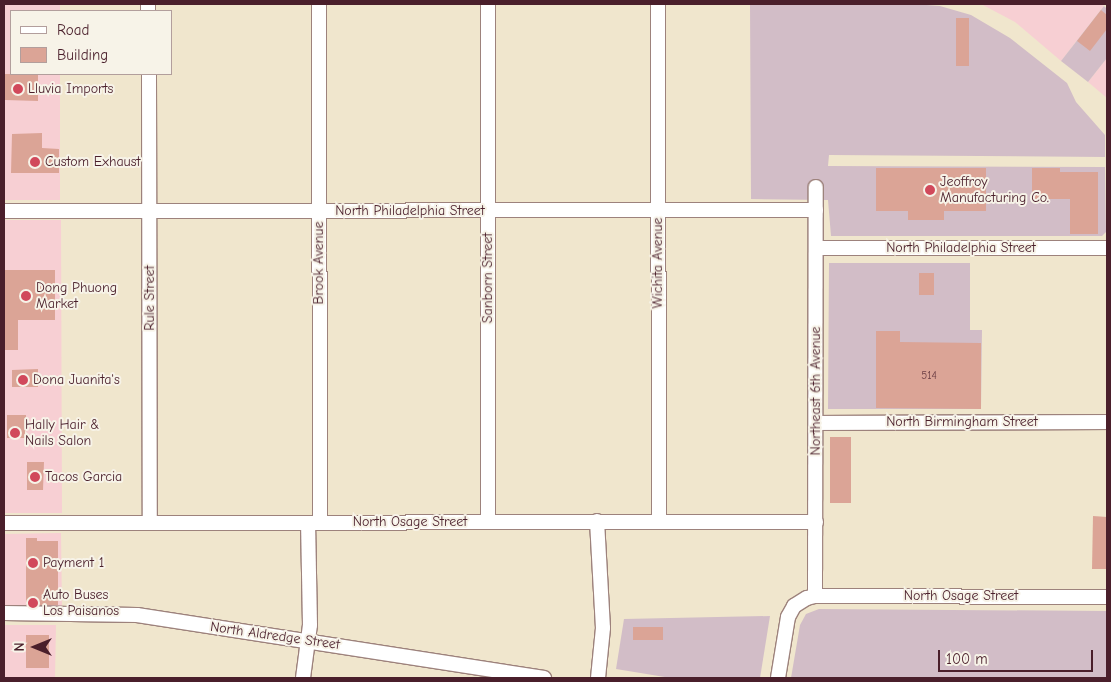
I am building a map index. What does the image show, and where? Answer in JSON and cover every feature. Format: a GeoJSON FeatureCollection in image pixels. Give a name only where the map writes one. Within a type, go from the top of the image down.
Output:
{"type":"FeatureCollection","features":[{"type":"Feature","properties":{"kind":"street","name":"Brook Avenue"},"geometry":{"type":"LineString","coordinates":[[303,678],[309,641],[314,522],[319,210],[319,4]]}},
{"type":"Feature","properties":{"kind":"street","name":"Sanborn Street"},"geometry":{"type":"LineString","coordinates":[[488,4],[488,522]]}},
{"type":"Feature","properties":{"kind":"street","name":"Wichita Avenue"},"geometry":{"type":"LineString","coordinates":[[658,4],[660,522]]}},
{"type":"Feature","properties":{"kind":"street","name":"Rule Street"},"geometry":{"type":"LineString","coordinates":[[149,75],[150,522]]}},
{"type":"Feature","properties":{"kind":"street","name":"Northeast 6th Avenue"},"geometry":{"type":"LineString","coordinates":[[816,187],[816,596]]}},
{"type":"Feature","properties":{"kind":"street","name":"North Philadelphia Street"},"geometry":{"type":"LineString","coordinates":[[4,211],[816,210]]}},
{"type":"Feature","properties":{"kind":"street","name":"North Philadelphia Street"},"geometry":{"type":"LineString","coordinates":[[816,248],[1107,248]]}},
{"type":"Feature","properties":{"kind":"street","name":"North Birmingham Street"},"geometry":{"type":"LineString","coordinates":[[817,423],[1107,422]]}},
{"type":"Feature","properties":{"kind":"street"},"geometry":{"type":"LineString","coordinates":[[597,521],[603,628],[598,678]]}},
{"type":"Feature","properties":{"kind":"street","name":"North Osage Street"},"geometry":{"type":"LineString","coordinates":[[4,523],[816,522]]}},
{"type":"Feature","properties":{"kind":"street","name":"North Osage Street"},"geometry":{"type":"LineString","coordinates":[[816,596],[1107,597]]}},
{"type":"Feature","properties":{"kind":"street"},"geometry":{"type":"LineString","coordinates":[[778,678],[786,626],[791,611],[800,602],[816,596]]}},
{"type":"Feature","properties":{"kind":"street","name":"North Aldredge Street"},"geometry":{"type":"LineString","coordinates":[[4,613],[137,615],[544,678]]}},
{"type":"Feature","properties":{"kind":"shaded area"},"geometry":{"type":"Polygon","coordinates":[[[4,4],[60,4],[60,10],[10,10],[10,75],[60,75],[60,200],[4,200],[4,4]]]}},
{"type":"Feature","properties":{"kind":"shaded area"},"geometry":{"type":"Polygon","coordinates":[[[750,4],[913,4],[940,6],[971,15],[1010,38],[1067,83],[1076,102],[1105,135],[1105,157],[829,155],[828,166],[1105,167],[1106,232],[1102,236],[831,236],[828,200],[751,199],[750,4]]]}},
{"type":"Feature","properties":{"kind":"shaded area"},"geometry":{"type":"Polygon","coordinates":[[[981,4],[1101,4],[1104,6],[1061,61],[1015,22],[981,4]]]}},
{"type":"Feature","properties":{"kind":"shaded area"},"geometry":{"type":"Polygon","coordinates":[[[1104,6],[1107,9],[1107,58],[1088,82],[1061,61],[1104,6]]]}},
{"type":"Feature","properties":{"kind":"shaded area"},"geometry":{"type":"Polygon","coordinates":[[[1107,58],[1107,98],[1088,82],[1107,58]]]}},
{"type":"Feature","properties":{"kind":"shaded area"},"geometry":{"type":"Polygon","coordinates":[[[4,220],[61,220],[62,513],[4,513],[4,220]]]}},
{"type":"Feature","properties":{"kind":"shaded area"},"geometry":{"type":"Polygon","coordinates":[[[829,263],[970,263],[970,330],[982,330],[981,409],[828,409],[829,263]]]}},
{"type":"Feature","properties":{"kind":"shaded area"},"geometry":{"type":"Polygon","coordinates":[[[61,533],[62,608],[4,608],[4,534],[61,533]]]}},
{"type":"Feature","properties":{"kind":"shaded area"},"geometry":{"type":"Polygon","coordinates":[[[819,609],[1107,611],[1107,678],[791,678],[800,625],[806,614],[819,609]]]}},
{"type":"Feature","properties":{"kind":"shaded area"},"geometry":{"type":"Polygon","coordinates":[[[770,616],[760,678],[671,678],[616,669],[624,619],[770,616]]]}},
{"type":"Feature","properties":{"kind":"shaded area"},"geometry":{"type":"Polygon","coordinates":[[[4,625],[56,625],[55,678],[4,678],[4,625]]]}},
{"type":"Feature","properties":{"kind":"building"},"geometry":{"type":"Polygon","coordinates":[[[1101,10],[1107,15],[1107,29],[1090,51],[1077,41],[1101,10]]]}},
{"type":"Feature","properties":{"kind":"building"},"geometry":{"type":"Polygon","coordinates":[[[956,18],[969,18],[969,66],[956,66],[956,18]]]}},
{"type":"Feature","properties":{"kind":"building"},"geometry":{"type":"Polygon","coordinates":[[[5,74],[38,75],[38,101],[5,100],[5,74]]]}},
{"type":"Feature","properties":{"kind":"building"},"geometry":{"type":"Polygon","coordinates":[[[42,133],[42,148],[59,149],[59,173],[11,173],[12,134],[42,133]]]}},
{"type":"Feature","properties":{"kind":"building"},"geometry":{"type":"Polygon","coordinates":[[[876,168],[986,168],[986,211],[944,211],[944,220],[908,220],[908,211],[876,211],[876,168]]]}},
{"type":"Feature","properties":{"kind":"building"},"geometry":{"type":"Polygon","coordinates":[[[1032,168],[1060,168],[1060,172],[1098,172],[1098,234],[1070,234],[1070,199],[1032,199],[1032,168]]]}},
{"type":"Feature","properties":{"kind":"building"},"geometry":{"type":"Polygon","coordinates":[[[4,270],[55,270],[55,320],[18,320],[18,350],[4,350],[4,270]]]}},
{"type":"Feature","properties":{"kind":"building"},"geometry":{"type":"Polygon","coordinates":[[[919,273],[934,273],[934,295],[919,295],[919,273]]]}},
{"type":"Feature","properties":{"kind":"building"},"geometry":{"type":"Polygon","coordinates":[[[876,331],[900,331],[900,342],[981,343],[981,409],[876,408],[876,331]]]}},
{"type":"Feature","properties":{"kind":"building"},"geometry":{"type":"Polygon","coordinates":[[[38,369],[38,387],[12,387],[12,370],[38,369]]]}},
{"type":"Feature","properties":{"kind":"building"},"geometry":{"type":"Polygon","coordinates":[[[7,415],[26,415],[26,438],[7,438],[7,415]]]}},
{"type":"Feature","properties":{"kind":"building"},"geometry":{"type":"Polygon","coordinates":[[[830,437],[851,437],[851,503],[830,503],[830,437]]]}},
{"type":"Feature","properties":{"kind":"building"},"geometry":{"type":"Polygon","coordinates":[[[27,462],[44,462],[43,490],[27,490],[27,462]]]}},
{"type":"Feature","properties":{"kind":"building"},"geometry":{"type":"Polygon","coordinates":[[[1093,516],[1107,517],[1107,569],[1092,569],[1093,516]]]}},
{"type":"Feature","properties":{"kind":"building"},"geometry":{"type":"Polygon","coordinates":[[[26,538],[37,538],[37,541],[58,541],[58,605],[26,605],[26,538]]]}},
{"type":"Feature","properties":{"kind":"building"},"geometry":{"type":"Polygon","coordinates":[[[633,627],[663,627],[663,640],[633,640],[633,627]]]}},
{"type":"Feature","properties":{"kind":"building"},"geometry":{"type":"Polygon","coordinates":[[[26,635],[49,635],[49,668],[26,668],[26,635]]]}},
{"type":"Feature","properties":{"kind":"place","name":"Lluvia Imports"},"geometry":{"type":"Point","coordinates":[18,89]}},
{"type":"Feature","properties":{"kind":"place","name":"Custom Exhaust"},"geometry":{"type":"Point","coordinates":[35,162]}},
{"type":"Feature","properties":{"kind":"place","name":"Jeoffroy Manufacturing Co."},"geometry":{"type":"Point","coordinates":[930,190]}},
{"type":"Feature","properties":{"kind":"place","name":"Dong Phuong Market"},"geometry":{"type":"Point","coordinates":[26,296]}},
{"type":"Feature","properties":{"kind":"place","name":"Dona Juanita's"},"geometry":{"type":"Point","coordinates":[23,380]}},
{"type":"Feature","properties":{"kind":"place","name":"Hally Hair & Nails Salon"},"geometry":{"type":"Point","coordinates":[15,433]}},
{"type":"Feature","properties":{"kind":"place","name":"Tacos Garcia"},"geometry":{"type":"Point","coordinates":[35,477]}},
{"type":"Feature","properties":{"kind":"place","name":"Payment 1"},"geometry":{"type":"Point","coordinates":[33,563]}},
{"type":"Feature","properties":{"kind":"place","name":"Auto Buses Los Paisanos"},"geometry":{"type":"Point","coordinates":[33,603]}}]}
